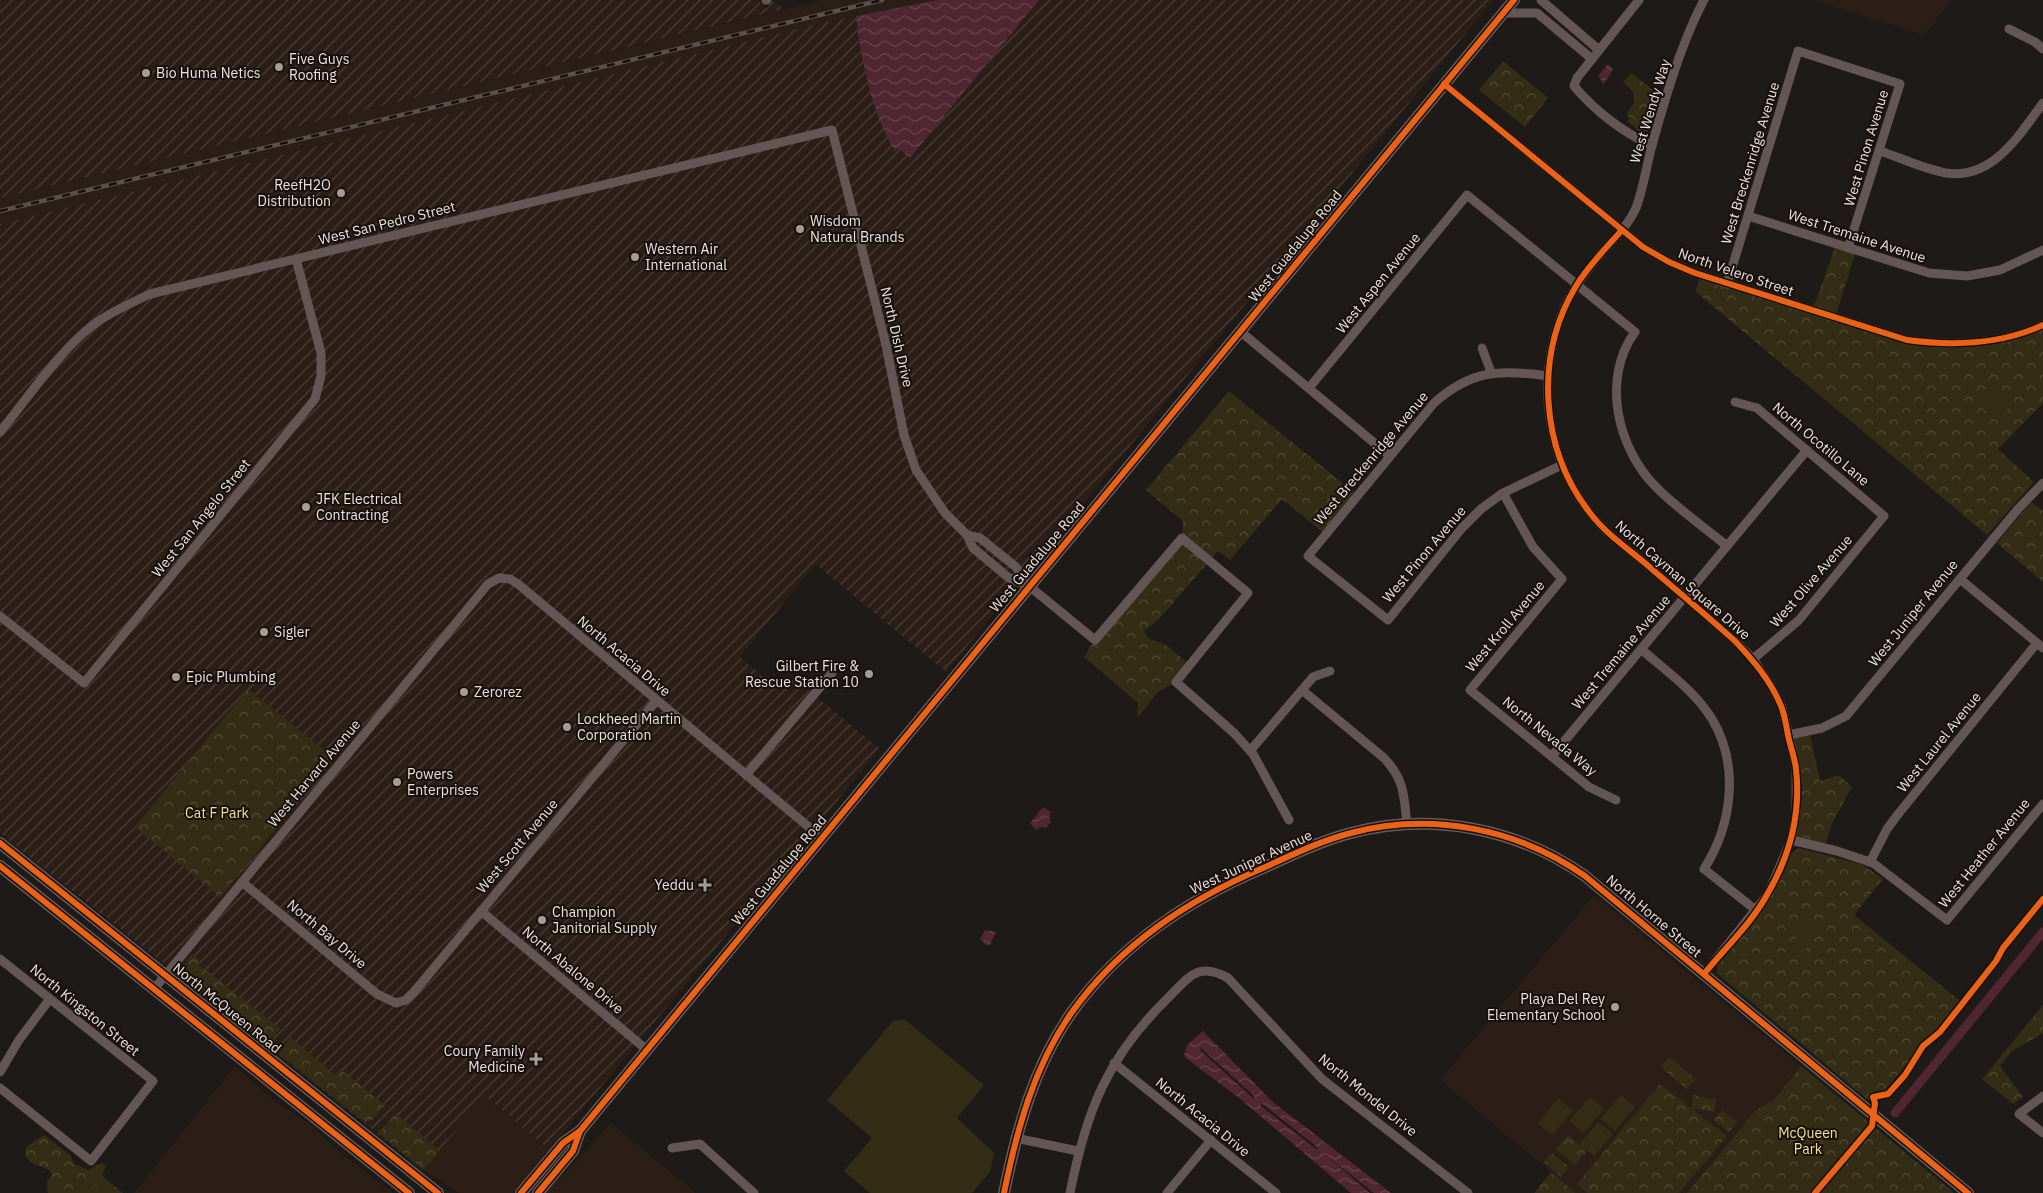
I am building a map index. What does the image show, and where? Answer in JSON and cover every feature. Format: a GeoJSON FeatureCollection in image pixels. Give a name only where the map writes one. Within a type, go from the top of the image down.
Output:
{"type":"FeatureCollection","features":[{"type":"Feature","properties":{"kind":"main road","name":"West Guadalupe Road"},"geometry":{"type":"LineString","coordinates":[[521,1193],[563,1143],[580,1131],[1514,0]]}},
{"type":"Feature","properties":{"kind":"main road","name":"North Horne Street"},"geometry":{"type":"LineString","coordinates":[[1407,825],[1451,824],[1496,833],[1552,855],[1585,876],[1968,1193]]}},
{"type":"Feature","properties":{"kind":"main road","name":"West Juniper Avenue"},"geometry":{"type":"LineString","coordinates":[[1004,1193],[1015,1138],[1035,1079],[1072,1013],[1118,958],[1151,930],[1203,896],[1307,849],[1368,829],[1407,825]]}},
{"type":"Feature","properties":{"kind":"main road","name":"North McQueen Road"},"geometry":{"type":"LineString","coordinates":[[0,843],[438,1193]]}},
{"type":"Feature","properties":{"kind":"main road"},"geometry":{"type":"LineString","coordinates":[[0,866],[409,1193]]}},
{"type":"Feature","properties":{"kind":"main road"},"geometry":{"type":"LineString","coordinates":[[292,1100],[304,1086]]}},
{"type":"Feature","properties":{"kind":"main road","name":"West Guadalupe Road"},"geometry":{"type":"LineString","coordinates":[[538,1193],[573,1151],[580,1131]]}},
{"type":"Feature","properties":{"kind":"street"},"geometry":{"type":"LineString","coordinates":[[1541,0],[1599,50]]}},
{"type":"Feature","properties":{"kind":"street"},"geometry":{"type":"LineString","coordinates":[[1639,0],[1577,78],[1574,86],[1585,99],[1626,133],[1652,146]]}},
{"type":"Feature","properties":{"kind":"street","name":"West Wendy Way"},"geometry":{"type":"LineString","coordinates":[[1622,230],[1635,209],[1652,146],[1692,20],[1704,0]]}},
{"type":"Feature","properties":{"kind":"street"},"geometry":{"type":"LineString","coordinates":[[1504,13],[1536,13],[1592,59]]}},
{"type":"Feature","properties":{"kind":"street"},"geometry":{"type":"LineString","coordinates":[[2009,29],[2035,42],[2043,49]]}},
{"type":"Feature","properties":{"kind":"street","name":"West Pinon Avenue"},"geometry":{"type":"LineString","coordinates":[[1798,51],[1900,84],[1848,248]]}},
{"type":"Feature","properties":{"kind":"street","name":"West Breckenridge Avenue"},"geometry":{"type":"LineString","coordinates":[[1727,284],[1798,51]]}},
{"type":"Feature","properties":{"kind":"street","name":"North Velero Street"},"geometry":{"type":"LineString","coordinates":[[1444,84],[1622,230],[1644,247],[1669,262],[1727,284],[1906,340],[1941,344],[1973,343],[2006,337],[2043,325]]}},
{"type":"Feature","properties":{"kind":"street"},"geometry":{"type":"LineString","coordinates":[[1880,151],[1944,172],[1960,174],[1978,169],[1992,163],[2008,148],[2043,103]]}},
{"type":"Feature","properties":{"kind":"street","name":"West San Pedro Street"},"geometry":{"type":"LineString","coordinates":[[0,432],[73,344],[93,325],[150,294],[832,130]]}},
{"type":"Feature","properties":{"kind":"street","name":"North Dish Drive"},"geometry":{"type":"LineString","coordinates":[[832,130],[886,345],[904,436],[916,470],[945,513],[967,535],[972,548],[1009,578],[1029,586]]}},
{"type":"Feature","properties":{"kind":"street","name":"West Aspen Avenue"},"geometry":{"type":"LineString","coordinates":[[1309,388],[1467,195],[1576,285]]}},
{"type":"Feature","properties":{"kind":"street","name":"West Tremaine Avenue"},"geometry":{"type":"LineString","coordinates":[[1748,216],[1929,273],[1967,276],[2000,270],[2043,250]]}},
{"type":"Feature","properties":{"kind":"street","name":"North Cayman Square Drive"},"geometry":{"type":"LineString","coordinates":[[1622,230],[1576,285],[1561,316],[1553,345],[1548,376],[1548,406],[1552,435],[1562,465],[1590,514],[1611,535],[1735,640],[1753,659],[1770,684],[1782,707],[1796,767],[1798,788],[1791,840],[1768,894],[1757,911],[1704,974]]}},
{"type":"Feature","properties":{"kind":"street","name":"West San Angelo Street"},"geometry":{"type":"LineString","coordinates":[[0,616],[84,683],[315,399],[321,376],[321,353],[296,259]]}},
{"type":"Feature","properties":{"kind":"street"},"geometry":{"type":"LineString","coordinates":[[1576,285],[1635,332],[1625,346],[1619,366],[1616,390],[1619,419],[1626,442],[1641,468],[1656,488],[1727,546]]}},
{"type":"Feature","properties":{"kind":"street"},"geometry":{"type":"LineString","coordinates":[[1241,332],[1390,456]]}},
{"type":"Feature","properties":{"kind":"street"},"geometry":{"type":"LineString","coordinates":[[1482,348],[1491,372]]}},
{"type":"Feature","properties":{"kind":"street","name":"West Breckenridge Avenue"},"geometry":{"type":"LineString","coordinates":[[1388,620],[1308,556],[1434,403],[1450,389],[1468,379],[1491,372],[1522,372],[1548,376]]}},
{"type":"Feature","properties":{"kind":"street","name":"North Ocotillo Lane"},"geometry":{"type":"LineString","coordinates":[[1734,402],[1757,408],[1884,516]]}},
{"type":"Feature","properties":{"kind":"street","name":"West Tremaine Avenue"},"geometry":{"type":"LineString","coordinates":[[1552,756],[1806,450]]}},
{"type":"Feature","properties":{"kind":"street","name":"West Pinon Avenue"},"geometry":{"type":"LineString","coordinates":[[1388,620],[1462,528],[1480,509],[1503,493],[1562,465]]}},
{"type":"Feature","properties":{"kind":"street","name":"West Juniper Avenue"},"geometry":{"type":"LineString","coordinates":[[1788,735],[1822,728],[1846,716],[2018,509],[2043,483]]}},
{"type":"Feature","properties":{"kind":"street","name":"West Kroll Avenue"},"geometry":{"type":"LineString","coordinates":[[1470,690],[1562,579],[1533,547],[1503,493]]}},
{"type":"Feature","properties":{"kind":"street","name":"West Olive Avenue"},"geometry":{"type":"LineString","coordinates":[[1753,659],[1799,620],[1884,516]]}},
{"type":"Feature","properties":{"kind":"street","name":"North Dish Drive"},"geometry":{"type":"LineString","coordinates":[[967,535],[980,538],[1016,567],[1029,586]]}},
{"type":"Feature","properties":{"kind":"street"},"geometry":{"type":"LineString","coordinates":[[1029,586],[1095,640],[1182,538],[1248,593],[1176,682],[1234,733],[1250,751],[1263,770],[1289,820]]}},
{"type":"Feature","properties":{"kind":"street","name":"North Acacia Drive"},"geometry":{"type":"LineString","coordinates":[[499,578],[510,579],[518,584],[822,838]]}},
{"type":"Feature","properties":{"kind":"street","name":"West Harvard Avenue"},"geometry":{"type":"LineString","coordinates":[[154,989],[489,583],[499,578]]}},
{"type":"Feature","properties":{"kind":"street"},"geometry":{"type":"LineString","coordinates":[[1960,579],[2040,646]]}},
{"type":"Feature","properties":{"kind":"street","name":"West Laurel Avenue"},"geometry":{"type":"LineString","coordinates":[[1870,862],[1895,818],[2040,646]]}},
{"type":"Feature","properties":{"kind":"street"},"geometry":{"type":"LineString","coordinates":[[1641,649],[1694,697],[1712,719],[1722,742],[1728,766],[1729,798],[1725,826],[1716,850],[1704,869],[1757,911]]}},
{"type":"Feature","properties":{"kind":"street"},"geometry":{"type":"LineString","coordinates":[[1250,751],[1313,677],[1330,671]]}},
{"type":"Feature","properties":{"kind":"street"},"geometry":{"type":"LineString","coordinates":[[746,775],[832,673]]}},
{"type":"Feature","properties":{"kind":"street"},"geometry":{"type":"LineString","coordinates":[[1302,690],[1384,758],[1396,771],[1403,787],[1407,825]]}},
{"type":"Feature","properties":{"kind":"street","name":"North Nevada Way"},"geometry":{"type":"LineString","coordinates":[[1470,690],[1589,787],[1616,800]]}},
{"type":"Feature","properties":{"kind":"street","name":"West Scott Avenue"},"geometry":{"type":"LineString","coordinates":[[396,1003],[414,992],[656,701]]}},
{"type":"Feature","properties":{"kind":"street","name":"West Heather Avenue"},"geometry":{"type":"LineString","coordinates":[[1870,862],[1947,920],[2043,804]]}},
{"type":"Feature","properties":{"kind":"street"},"geometry":{"type":"LineString","coordinates":[[1791,840],[1870,862]]}},
{"type":"Feature","properties":{"kind":"street","name":"North Bay Drive"},"geometry":{"type":"LineString","coordinates":[[242,882],[377,994],[396,1003]]}},
{"type":"Feature","properties":{"kind":"street","name":"North Abalone Drive"},"geometry":{"type":"LineString","coordinates":[[481,912],[647,1050]]}},
{"type":"Feature","properties":{"kind":"street","name":"North Kingston Street"},"geometry":{"type":"LineString","coordinates":[[0,959],[152,1081],[91,1160],[0,1088]]}},
{"type":"Feature","properties":{"kind":"street","name":"North Mondel Drive"},"geometry":{"type":"LineString","coordinates":[[1114,1063],[1154,1011],[1188,978],[1205,970],[1214,970],[1228,978],[1322,1079],[1468,1193]]}},
{"type":"Feature","properties":{"kind":"street"},"geometry":{"type":"LineString","coordinates":[[0,1072],[19,1040],[49,1000]]}},
{"type":"Feature","properties":{"kind":"street"},"geometry":{"type":"LineString","coordinates":[[1070,1193],[1078,1151],[1094,1105],[1114,1063]]}},
{"type":"Feature","properties":{"kind":"street","name":"North Acacia Drive"},"geometry":{"type":"LineString","coordinates":[[1114,1063],[1276,1193]]}},
{"type":"Feature","properties":{"kind":"street"},"geometry":{"type":"LineString","coordinates":[[2043,1096],[2019,1114],[2043,1133]]}},
{"type":"Feature","properties":{"kind":"street"},"geometry":{"type":"LineString","coordinates":[[1015,1138],[1078,1151]]}},
{"type":"Feature","properties":{"kind":"street"},"geometry":{"type":"LineString","coordinates":[[1167,1193],[1211,1140]]}},
{"type":"Feature","properties":{"kind":"street"},"geometry":{"type":"LineString","coordinates":[[672,1148],[700,1144],[754,1193]]}},
{"type":"Feature","properties":{"kind":"shaded area"},"geometry":{"type":"Polygon","coordinates":[[[0,0],[757,0],[767,8],[773,1],[784,9],[0,198],[0,0]]]}},
{"type":"Feature","properties":{"kind":"shaded area"},"geometry":{"type":"Polygon","coordinates":[[[823,0],[938,0],[817,24],[0,224],[0,198],[823,0]]]}},
{"type":"Feature","properties":{"kind":"shaded area"},"geometry":{"type":"Polygon","coordinates":[[[938,0],[1493,0],[946,672],[815,564],[740,657],[781,692],[793,677],[880,749],[549,1150],[485,1096],[423,1170],[0,833],[0,224],[817,24],[938,0]]]}},
{"type":"Feature","properties":{"kind":"shaded area"},"geometry":{"type":"Polygon","coordinates":[[[1813,0],[1952,0],[1924,35],[1813,0]]]}},
{"type":"Feature","properties":{"kind":"shaded area","name":"Playa Del Rey Elementary School"},"geometry":{"type":"Polygon","coordinates":[[[1594,895],[1801,1066],[1774,1100],[1756,1110],[1687,1193],[1576,1193],[1440,1080],[1594,895]]]}},
{"type":"Feature","properties":{"kind":"shaded area"},"geometry":{"type":"Polygon","coordinates":[[[235,1066],[276,1102],[313,1126],[332,1146],[393,1193],[134,1193],[235,1066]]]}},
{"type":"Feature","properties":{"kind":"shaded area"},"geometry":{"type":"Polygon","coordinates":[[[485,1096],[549,1150],[513,1193],[459,1193],[423,1170],[485,1096]]]}},
{"type":"Feature","properties":{"kind":"shaded area"},"geometry":{"type":"Polygon","coordinates":[[[611,1123],[696,1193],[545,1193],[611,1123]]]}},
{"type":"Feature","properties":{"kind":"green space"},"geometry":{"type":"Polygon","coordinates":[[[1503,61],[1548,98],[1525,127],[1479,90],[1503,61]]]}},
{"type":"Feature","properties":{"kind":"green space"},"geometry":{"type":"Polygon","coordinates":[[[1631,73],[1661,96],[1650,130],[1641,133],[1627,121],[1630,118],[1626,115],[1634,103],[1634,93],[1623,82],[1631,73]]]}},
{"type":"Feature","properties":{"kind":"green space"},"geometry":{"type":"Polygon","coordinates":[[[1836,244],[1856,251],[1835,318],[1907,340],[1973,343],[2043,325],[2043,403],[1998,449],[2034,482],[1987,535],[1696,292],[1700,275],[1812,311],[1836,244]]]}},
{"type":"Feature","properties":{"kind":"green space"},"geometry":{"type":"Polygon","coordinates":[[[1987,387],[2009,407],[1997,421],[1974,401],[1987,387]]]}},
{"type":"Feature","properties":{"kind":"green space"},"geometry":{"type":"Polygon","coordinates":[[[1229,391],[1357,495],[1325,534],[1282,499],[1230,560],[1218,551],[1159,619],[1144,631],[1148,638],[1166,645],[1190,665],[1176,682],[1158,692],[1137,718],[1138,703],[1084,657],[1095,640],[1182,538],[1183,521],[1146,490],[1229,391]]]}},
{"type":"Feature","properties":{"kind":"green space"},"geometry":{"type":"Polygon","coordinates":[[[2031,502],[2043,511],[2043,582],[1997,543],[2031,502]]]}},
{"type":"Feature","properties":{"kind":"green space","name":"Cat F Park"},"geometry":{"type":"Polygon","coordinates":[[[248,689],[334,758],[220,897],[135,827],[248,689]]]}},
{"type":"Feature","properties":{"kind":"green space"},"geometry":{"type":"Polygon","coordinates":[[[1809,730],[1820,781],[1839,775],[1852,787],[1833,821],[1824,848],[1791,840],[1796,767],[1788,735],[1809,730]]]}},
{"type":"Feature","properties":{"kind":"green space"},"geometry":{"type":"Polygon","coordinates":[[[1799,848],[1863,865],[1883,879],[1854,915],[1960,1001],[1873,1104],[1718,974],[1717,966],[1766,905],[1791,853],[1799,848]]]}},
{"type":"Feature","properties":{"kind":"green space"},"geometry":{"type":"Polygon","coordinates":[[[1804,921],[1819,934],[1803,952],[1791,943],[1801,931],[1799,926],[1804,921]]]}},
{"type":"Feature","properties":{"kind":"green space"},"geometry":{"type":"Polygon","coordinates":[[[192,954],[199,960],[199,965],[281,1029],[265,1043],[183,978],[184,965],[192,954]]]}},
{"type":"Feature","properties":{"kind":"green space"},"geometry":{"type":"Polygon","coordinates":[[[2043,1005],[2043,1033],[2012,1051],[2000,1066],[2023,1097],[2013,1104],[1982,1079],[2043,1005]]]}},
{"type":"Feature","properties":{"kind":"green space"},"geometry":{"type":"Polygon","coordinates":[[[904,1019],[984,1085],[957,1118],[994,1153],[990,1172],[972,1193],[870,1193],[844,1171],[872,1138],[827,1100],[893,1021],[904,1019]]]}},
{"type":"Feature","properties":{"kind":"green space"},"geometry":{"type":"Polygon","coordinates":[[[290,1037],[335,1075],[340,1069],[385,1105],[372,1120],[363,1121],[279,1054],[290,1037]]]}},
{"type":"Feature","properties":{"kind":"green space"},"geometry":{"type":"Polygon","coordinates":[[[1669,1057],[1696,1079],[1687,1089],[1661,1067],[1669,1057]]]}},
{"type":"Feature","properties":{"kind":"green space","name":"McQueen Park"},"geometry":{"type":"Polygon","coordinates":[[[1801,1066],[1954,1193],[1687,1193],[1756,1110],[1774,1100],[1801,1066]]]}},
{"type":"Feature","properties":{"kind":"green space"},"geometry":{"type":"Polygon","coordinates":[[[1660,1084],[1727,1136],[1679,1193],[1587,1193],[1577,1184],[1660,1084]]]}},
{"type":"Feature","properties":{"kind":"green space"},"geometry":{"type":"Polygon","coordinates":[[[1621,1095],[1635,1107],[1615,1131],[1600,1119],[1621,1095]]]}},
{"type":"Feature","properties":{"kind":"green space"},"geometry":{"type":"Polygon","coordinates":[[[1694,1095],[1716,1100],[1714,1112],[1691,1108],[1694,1095]]]}},
{"type":"Feature","properties":{"kind":"green space"},"geometry":{"type":"Polygon","coordinates":[[[1590,1097],[1604,1109],[1584,1133],[1569,1121],[1590,1097]]]}},
{"type":"Feature","properties":{"kind":"green space"},"geometry":{"type":"Polygon","coordinates":[[[1558,1098],[1573,1111],[1552,1135],[1538,1123],[1558,1098]]]}},
{"type":"Feature","properties":{"kind":"green space"},"geometry":{"type":"Polygon","coordinates":[[[1722,1110],[1737,1122],[1729,1132],[1714,1120],[1722,1110]]]}},
{"type":"Feature","properties":{"kind":"green space"},"geometry":{"type":"Polygon","coordinates":[[[396,1113],[440,1151],[423,1170],[379,1133],[396,1113]]]}},
{"type":"Feature","properties":{"kind":"green space"},"geometry":{"type":"Polygon","coordinates":[[[1598,1122],[1613,1134],[1594,1156],[1580,1144],[1598,1122]]]}},
{"type":"Feature","properties":{"kind":"green space"},"geometry":{"type":"Polygon","coordinates":[[[44,1135],[71,1156],[73,1163],[88,1170],[102,1163],[106,1166],[102,1176],[123,1193],[48,1193],[47,1182],[52,1175],[49,1170],[30,1162],[25,1155],[26,1147],[44,1135]]]}},
{"type":"Feature","properties":{"kind":"green space"},"geometry":{"type":"Polygon","coordinates":[[[1568,1135],[1587,1151],[1575,1165],[1556,1149],[1568,1135]]]}},
{"type":"Feature","properties":{"kind":"green space"},"geometry":{"type":"Polygon","coordinates":[[[1552,1153],[1569,1167],[1561,1177],[1544,1162],[1552,1153]]]}},
{"type":"Feature","properties":{"kind":"green space"},"geometry":{"type":"Polygon","coordinates":[[[1551,1172],[1576,1193],[1534,1193],[1551,1172]]]}},
{"type":"Feature","properties":{"kind":"green space"},"geometry":{"type":"Polygon","coordinates":[[[92,1183],[105,1193],[84,1193],[92,1183]]]}},
{"type":"Feature","properties":{"kind":"water"},"geometry":{"type":"Polygon","coordinates":[[[938,0],[1039,0],[910,158],[898,148],[895,151],[880,120],[864,68],[856,16],[938,0]]]}},
{"type":"Feature","properties":{"kind":"water"},"geometry":{"type":"Polygon","coordinates":[[[1608,64],[1613,69],[1604,84],[1598,76],[1608,64]]]}},
{"type":"Feature","properties":{"kind":"water"},"geometry":{"type":"Polygon","coordinates":[[[1043,807],[1051,812],[1049,818],[1051,822],[1046,828],[1041,827],[1036,830],[1030,823],[1043,807]]]}},
{"type":"Feature","properties":{"kind":"water"},"geometry":{"type":"Polygon","coordinates":[[[985,930],[996,932],[990,945],[986,945],[980,939],[985,930]]]}},
{"type":"Feature","properties":{"kind":"water"},"geometry":{"type":"Polygon","coordinates":[[[1203,1031],[1273,1102],[1391,1193],[1374,1193],[1323,1153],[1370,1193],[1351,1193],[1239,1098],[1187,1059],[1184,1056],[1187,1045],[1203,1031]],[[1201,1048],[1200,1050],[1254,1099],[1254,1096],[1201,1048]],[[1261,1103],[1261,1106],[1317,1150],[1317,1147],[1261,1103]]]}},
{"type":"Feature","properties":{"kind":"waterway"},"geometry":{"type":"LineString","coordinates":[[1895,1113],[2043,932]]}},
{"type":"Feature","properties":{"kind":"railway"},"geometry":{"type":"LineString","coordinates":[[0,211],[882,0]]}},
{"type":"Feature","properties":{"kind":"cycle path"},"geometry":{"type":"LineString","coordinates":[[521,1193],[563,1143],[580,1131],[1514,0]]}},
{"type":"Feature","properties":{"kind":"cycle path"},"geometry":{"type":"LineString","coordinates":[[1444,84],[1643,247],[1669,262],[1695,273],[1907,340],[1941,343],[1976,342],[2010,337],[2043,325]]}},
{"type":"Feature","properties":{"kind":"cycle path"},"geometry":{"type":"LineString","coordinates":[[1622,230],[1592,264],[1576,286],[1562,313],[1553,342],[1549,372],[1549,402],[1553,432],[1561,460],[1573,488],[1602,527],[1735,641],[1761,671],[1782,709],[1796,769],[1797,802],[1795,818],[1788,849],[1776,879],[1754,915],[1704,974]]}},
{"type":"Feature","properties":{"kind":"cycle path"},"geometry":{"type":"LineString","coordinates":[[1004,1193],[1021,1122],[1047,1054],[1072,1012],[1091,988],[1134,945],[1158,926],[1208,894],[1295,853],[1351,833],[1381,827],[1412,824],[1442,825],[1502,836],[1531,846],[1585,876],[1968,1193]]}},
{"type":"Feature","properties":{"kind":"cycle path"},"geometry":{"type":"LineString","coordinates":[[0,843],[438,1193]]}},
{"type":"Feature","properties":{"kind":"cycle path"},"geometry":{"type":"LineString","coordinates":[[0,866],[409,1193]]}},
{"type":"Feature","properties":{"kind":"cycle path"},"geometry":{"type":"LineString","coordinates":[[1815,1193],[1872,1126],[1875,1103],[1873,1097],[1888,1094],[1905,1075],[1923,1046],[1940,1032],[1996,961],[2003,948],[2043,899]]}},
{"type":"Feature","properties":{"kind":"cycle path"},"geometry":{"type":"LineString","coordinates":[[538,1193],[573,1151],[580,1131]]}},
{"type":"Feature","properties":{"kind":"place","name":"Five Guys Roofing"},"geometry":{"type":"Point","coordinates":[279,67]}},
{"type":"Feature","properties":{"kind":"place","name":"Bio Huma Netics"},"geometry":{"type":"Point","coordinates":[146,73]}},
{"type":"Feature","properties":{"kind":"place","name":"ReefH2O Distribution"},"geometry":{"type":"Point","coordinates":[341,193]}},
{"type":"Feature","properties":{"kind":"place","name":"Wisdom Natural Brands"},"geometry":{"type":"Point","coordinates":[800,229]}},
{"type":"Feature","properties":{"kind":"place","name":"Western Air International"},"geometry":{"type":"Point","coordinates":[635,257]}},
{"type":"Feature","properties":{"kind":"place","name":"JFK Electrical Contracting"},"geometry":{"type":"Point","coordinates":[306,507]}},
{"type":"Feature","properties":{"kind":"place","name":"Sigler"},"geometry":{"type":"Point","coordinates":[264,632]}},
{"type":"Feature","properties":{"kind":"place","name":"Gilbert Fire & Rescue Station 10"},"geometry":{"type":"Point","coordinates":[869,674]}},
{"type":"Feature","properties":{"kind":"place","name":"Epic Plumbing"},"geometry":{"type":"Point","coordinates":[176,677]}},
{"type":"Feature","properties":{"kind":"place","name":"Zerorez"},"geometry":{"type":"Point","coordinates":[464,692]}},
{"type":"Feature","properties":{"kind":"place","name":"Lockheed Martin Corporation"},"geometry":{"type":"Point","coordinates":[567,727]}},
{"type":"Feature","properties":{"kind":"place","name":"Powers Enterprises"},"geometry":{"type":"Point","coordinates":[397,782]}},
{"type":"Feature","properties":{"kind":"place","name":"Yeddu"},"geometry":{"type":"Point","coordinates":[705,885]}},
{"type":"Feature","properties":{"kind":"place","name":"Champion Janitorial Supply"},"geometry":{"type":"Point","coordinates":[542,920]}},
{"type":"Feature","properties":{"kind":"place","name":"Playa Del Rey Elementary School"},"geometry":{"type":"Point","coordinates":[1615,1007]}},
{"type":"Feature","properties":{"kind":"place","name":"Coury Family Medicine"},"geometry":{"type":"Point","coordinates":[536,1059]}}]}
